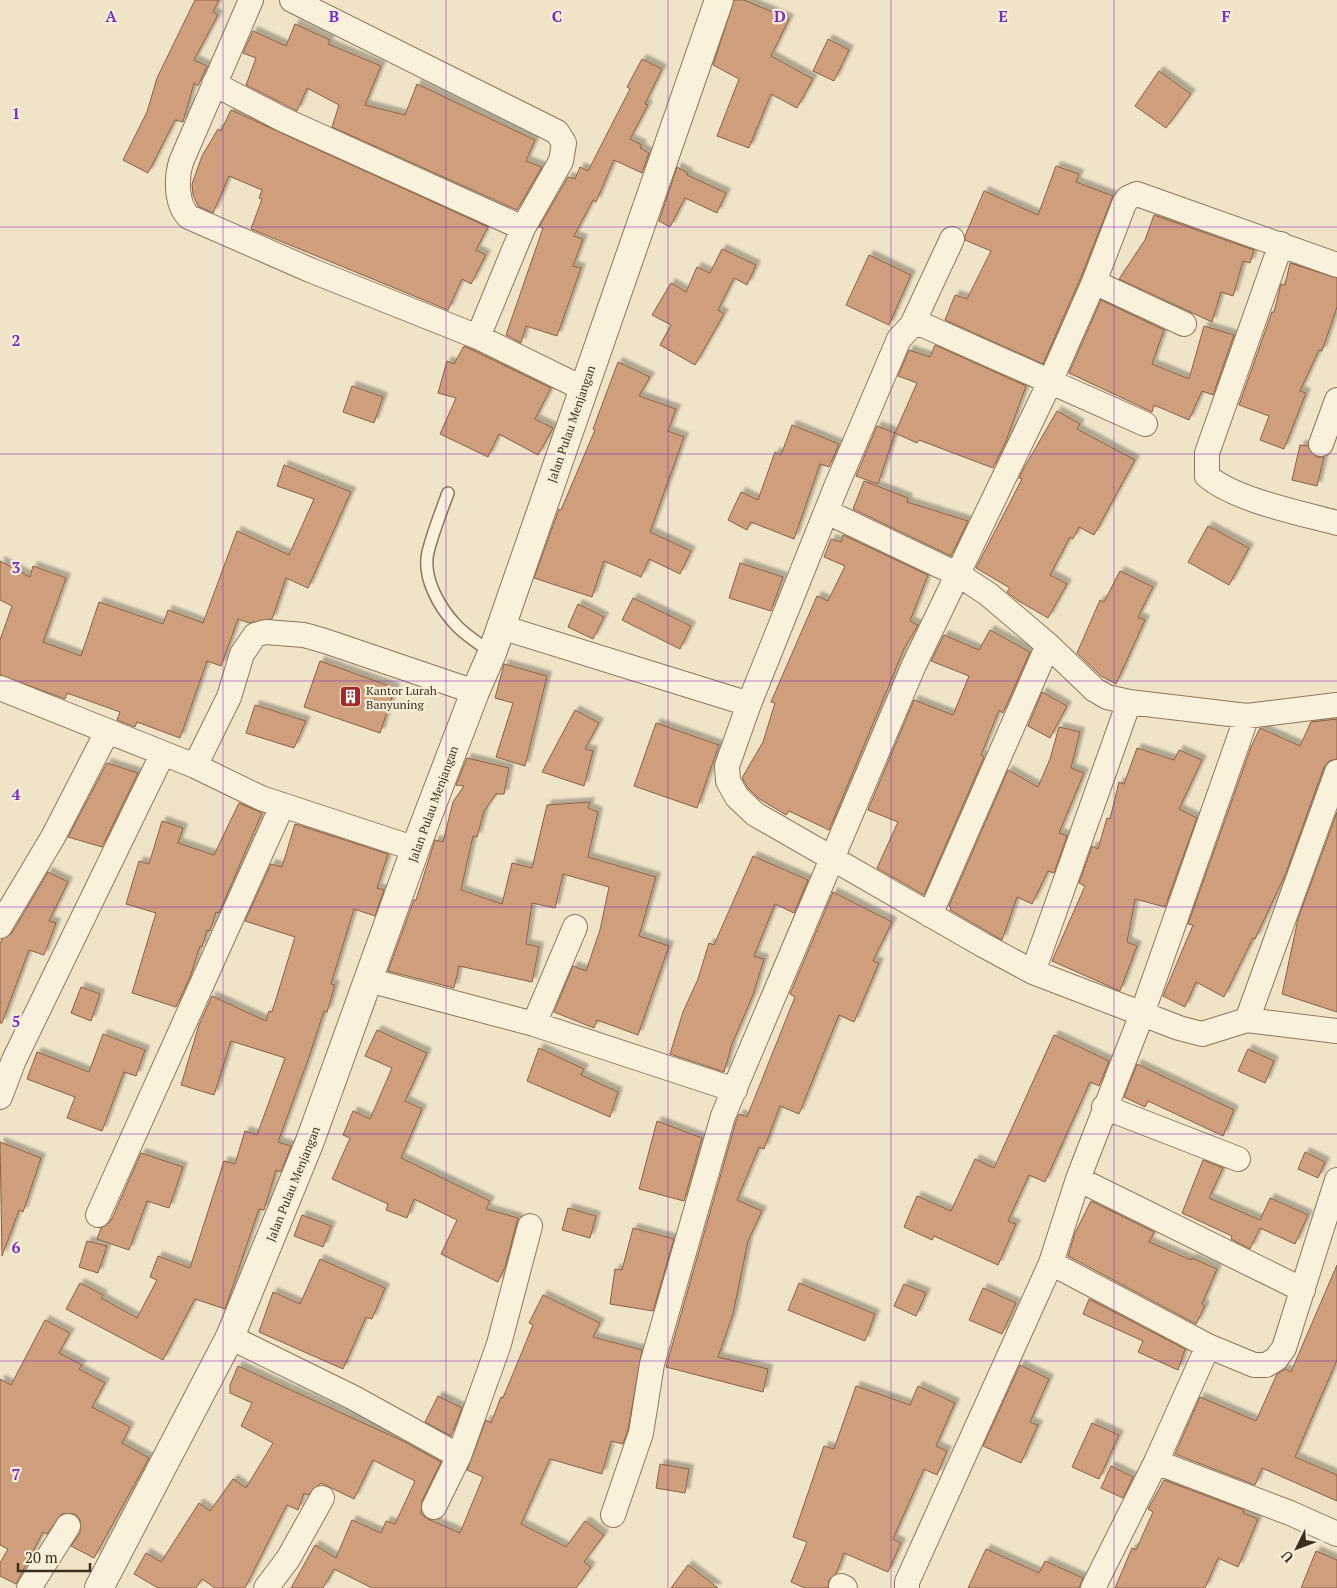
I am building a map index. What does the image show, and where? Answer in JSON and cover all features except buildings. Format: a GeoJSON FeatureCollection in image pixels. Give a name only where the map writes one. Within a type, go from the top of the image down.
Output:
{"type":"FeatureCollection","features":[{"type":"Feature","properties":{"kind":"street"},"geometry":{"type":"LineString","coordinates":[[251,0],[181,162],[176,178],[182,211],[189,217],[310,270],[478,337],[584,389]]}},
{"type":"Feature","properties":{"kind":"street"},"geometry":{"type":"LineString","coordinates":[[292,0],[557,132],[562,137],[564,143],[561,161],[523,228],[478,337]]}},
{"type":"Feature","properties":{"kind":"street","name":"Jalan Pulau Menjangan"},"geometry":{"type":"LineString","coordinates":[[100,1588],[230,1337],[310,1141],[416,849],[475,692],[492,653],[719,0]]}},
{"type":"Feature","properties":{"kind":"street"},"geometry":{"type":"LineString","coordinates":[[214,84],[282,119],[523,228]]}},
{"type":"Feature","properties":{"kind":"street"},"geometry":{"type":"LineString","coordinates":[[613,1515],[641,1434],[648,1380],[706,1173],[724,1116],[914,665],[1050,382],[1094,282],[1124,204],[1132,195],[1137,194],[1337,265]]}},
{"type":"Feature","properties":{"kind":"street"},"geometry":{"type":"LineString","coordinates":[[952,239],[912,325],[899,339],[827,512],[749,704],[727,766],[728,781],[737,797],[755,814],[1033,972],[1179,1028],[1202,1034],[1247,1020],[1337,1031]]}},
{"type":"Feature","properties":{"kind":"street"},"geometry":{"type":"LineString","coordinates":[[1281,244],[1207,453],[1208,476],[1218,485],[1251,498],[1337,523]]}},
{"type":"Feature","properties":{"kind":"street"},"geometry":{"type":"LineString","coordinates":[[1094,282],[1184,324]]}},
{"type":"Feature","properties":{"kind":"street"},"geometry":{"type":"LineString","coordinates":[[912,325],[923,325],[1145,424]]}},
{"type":"Feature","properties":{"kind":"street"},"geometry":{"type":"LineString","coordinates":[[1321,444],[1337,400]]}},
{"type":"Feature","properties":{"kind":"street"},"geometry":{"type":"LineString","coordinates":[[827,512],[959,574],[988,594],[1048,645],[1095,690],[1107,697],[1129,702],[1247,716],[1337,706]]}},
{"type":"Feature","properties":{"kind":"street"},"geometry":{"type":"LineString","coordinates":[[501,627],[749,704]]}},
{"type":"Feature","properties":{"kind":"street"},"geometry":{"type":"LineString","coordinates":[[195,766],[229,697],[242,654],[256,635],[266,632],[304,635],[325,641],[475,692]]}},
{"type":"Feature","properties":{"kind":"street"},"geometry":{"type":"LineString","coordinates":[[930,915],[1048,645]]}},
{"type":"Feature","properties":{"kind":"street"},"geometry":{"type":"LineString","coordinates":[[0,688],[162,755],[195,766],[282,806],[416,849]]}},
{"type":"Feature","properties":{"kind":"street"},"geometry":{"type":"LineString","coordinates":[[1033,972],[1129,702]]}},
{"type":"Feature","properties":{"kind":"street"},"geometry":{"type":"LineString","coordinates":[[907,1588],[907,1582],[1051,1263],[1078,1179],[1142,1014],[1247,716]]}},
{"type":"Feature","properties":{"kind":"street"},"geometry":{"type":"LineString","coordinates":[[0,926],[53,837],[107,732]]}},
{"type":"Feature","properties":{"kind":"street"},"geometry":{"type":"LineString","coordinates":[[0,1097],[18,1051],[162,755]]}},
{"type":"Feature","properties":{"kind":"street"},"geometry":{"type":"LineString","coordinates":[[1247,1020],[1337,772]]}},
{"type":"Feature","properties":{"kind":"street"},"geometry":{"type":"LineString","coordinates":[[98,1215],[282,806]]}},
{"type":"Feature","properties":{"kind":"street"},"geometry":{"type":"LineString","coordinates":[[534,1024],[575,927]]}},
{"type":"Feature","properties":{"kind":"street"},"geometry":{"type":"LineString","coordinates":[[368,980],[534,1024],[735,1090]]}},
{"type":"Feature","properties":{"kind":"street"},"geometry":{"type":"LineString","coordinates":[[1104,1108],[1238,1159]]}},
{"type":"Feature","properties":{"kind":"street"},"geometry":{"type":"LineString","coordinates":[[1078,1179],[1303,1290]]}},
{"type":"Feature","properties":{"kind":"street"},"geometry":{"type":"LineString","coordinates":[[1051,1263],[1208,1346],[1254,1365],[1266,1365],[1276,1360],[1284,1348],[1337,1180]]}},
{"type":"Feature","properties":{"kind":"street"},"geometry":{"type":"LineString","coordinates":[[434,1507],[460,1456],[499,1344],[530,1226]]}},
{"type":"Feature","properties":{"kind":"street"},"geometry":{"type":"LineString","coordinates":[[230,1337],[354,1398],[460,1456]]}},
{"type":"Feature","properties":{"kind":"street"},"geometry":{"type":"LineString","coordinates":[[1093,1588],[1156,1462],[1208,1346]]}},
{"type":"Feature","properties":{"kind":"street"},"geometry":{"type":"LineString","coordinates":[[1156,1462],[1290,1513],[1337,1534]]}},
{"type":"Feature","properties":{"kind":"street"},"geometry":{"type":"LineString","coordinates":[[266,1588],[288,1560],[322,1498]]}},
{"type":"Feature","properties":{"kind":"street"},"geometry":{"type":"LineString","coordinates":[[28,1588],[68,1526]]}},
{"type":"Feature","properties":{"kind":"lane"},"geometry":{"type":"LineString","coordinates":[[448,493],[428,553],[426,568],[434,592],[444,610],[456,625],[492,653]]}},
{"type":"Feature","properties":{"kind":"place","name":"Kantor Lurah Banyuning"},"geometry":{"type":"Point","coordinates":[350,697]}}]}
